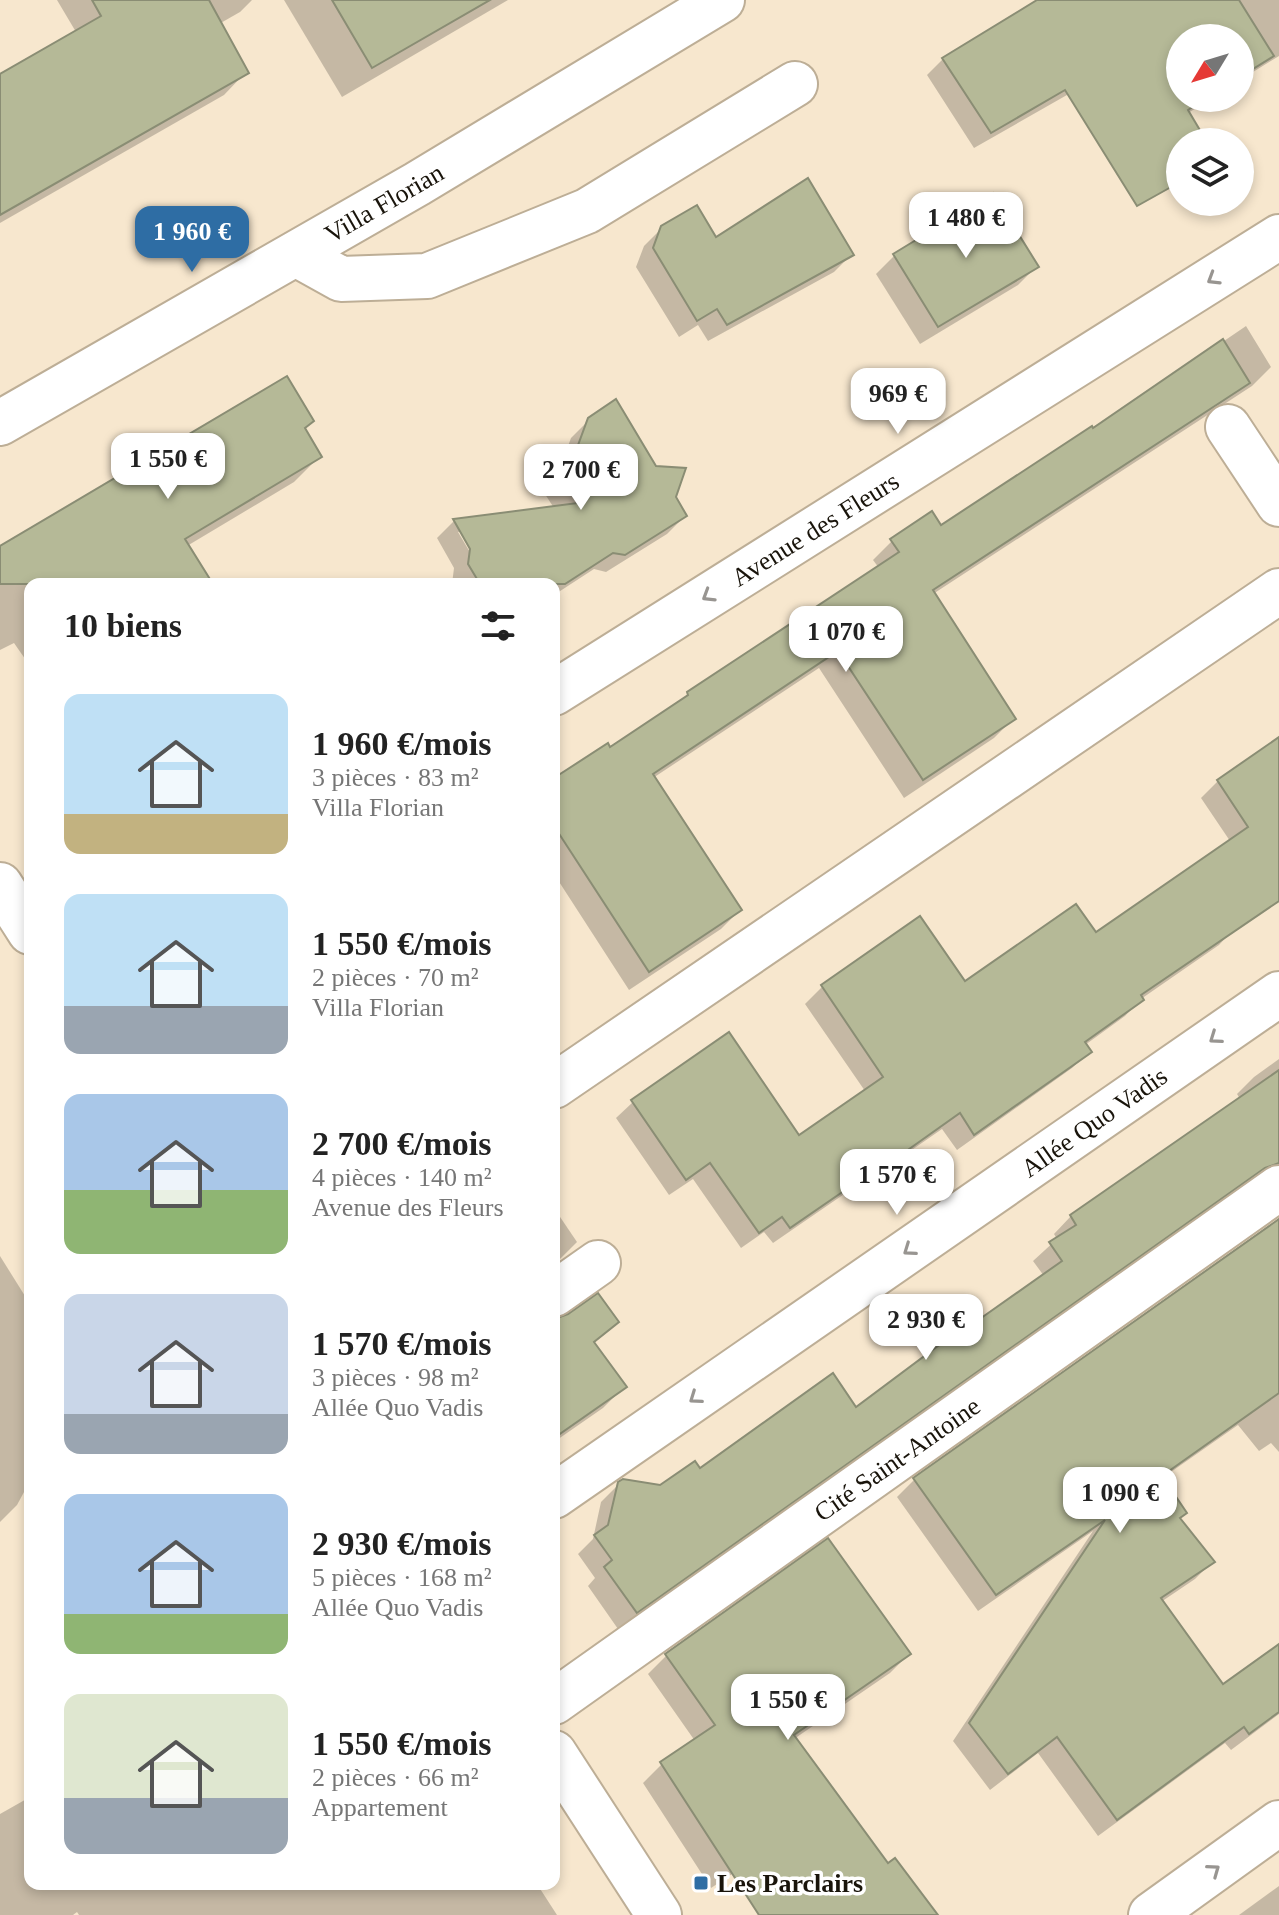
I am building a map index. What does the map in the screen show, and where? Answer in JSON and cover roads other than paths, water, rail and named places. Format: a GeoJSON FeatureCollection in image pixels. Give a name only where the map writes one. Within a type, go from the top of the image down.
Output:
{"type":"FeatureCollection","features":[{"type":"Feature","properties":{"kind":"street","name":"Villa Florian"},"geometry":{"type":"LineString","coordinates":[[0,423],[417,184],[722,0]]}},
{"type":"Feature","properties":{"kind":"street"},"geometry":{"type":"LineString","coordinates":[[296,254],[341,279],[427,276],[587,211],[795,84]]}},
{"type":"Feature","properties":{"kind":"street","name":"Avenue des Fleurs"},"geometry":{"type":"LineString","coordinates":[[560,689],[1279,237]]}},
{"type":"Feature","properties":{"kind":"street"},"geometry":{"type":"LineString","coordinates":[[1228,427],[1279,504]]}},
{"type":"Feature","properties":{"kind":"street"},"geometry":{"type":"LineString","coordinates":[[560,1082],[1279,591]]}},
{"type":"Feature","properties":{"kind":"street"},"geometry":{"type":"LineString","coordinates":[[0,885],[24,923]]}},
{"type":"Feature","properties":{"kind":"street","name":"Allée Quo Vadis"},"geometry":{"type":"LineString","coordinates":[[560,1492],[1279,994]]}},
{"type":"Feature","properties":{"kind":"street","name":"Cité Saint-Antoine"},"geometry":{"type":"LineString","coordinates":[[560,1698],[1279,1188]]}},
{"type":"Feature","properties":{"kind":"street"},"geometry":{"type":"LineString","coordinates":[[560,1290],[598,1263]]}},
{"type":"Feature","properties":{"kind":"street"},"geometry":{"type":"LineString","coordinates":[[560,1762],[659,1915]]}},
{"type":"Feature","properties":{"kind":"street"},"geometry":{"type":"LineString","coordinates":[[1151,1915],[1279,1823]]}},
{"type":"Feature","properties":{"kind":"place","name":"Les Parclairs"},"geometry":{"type":"Point","coordinates":[701,1883]}}]}
